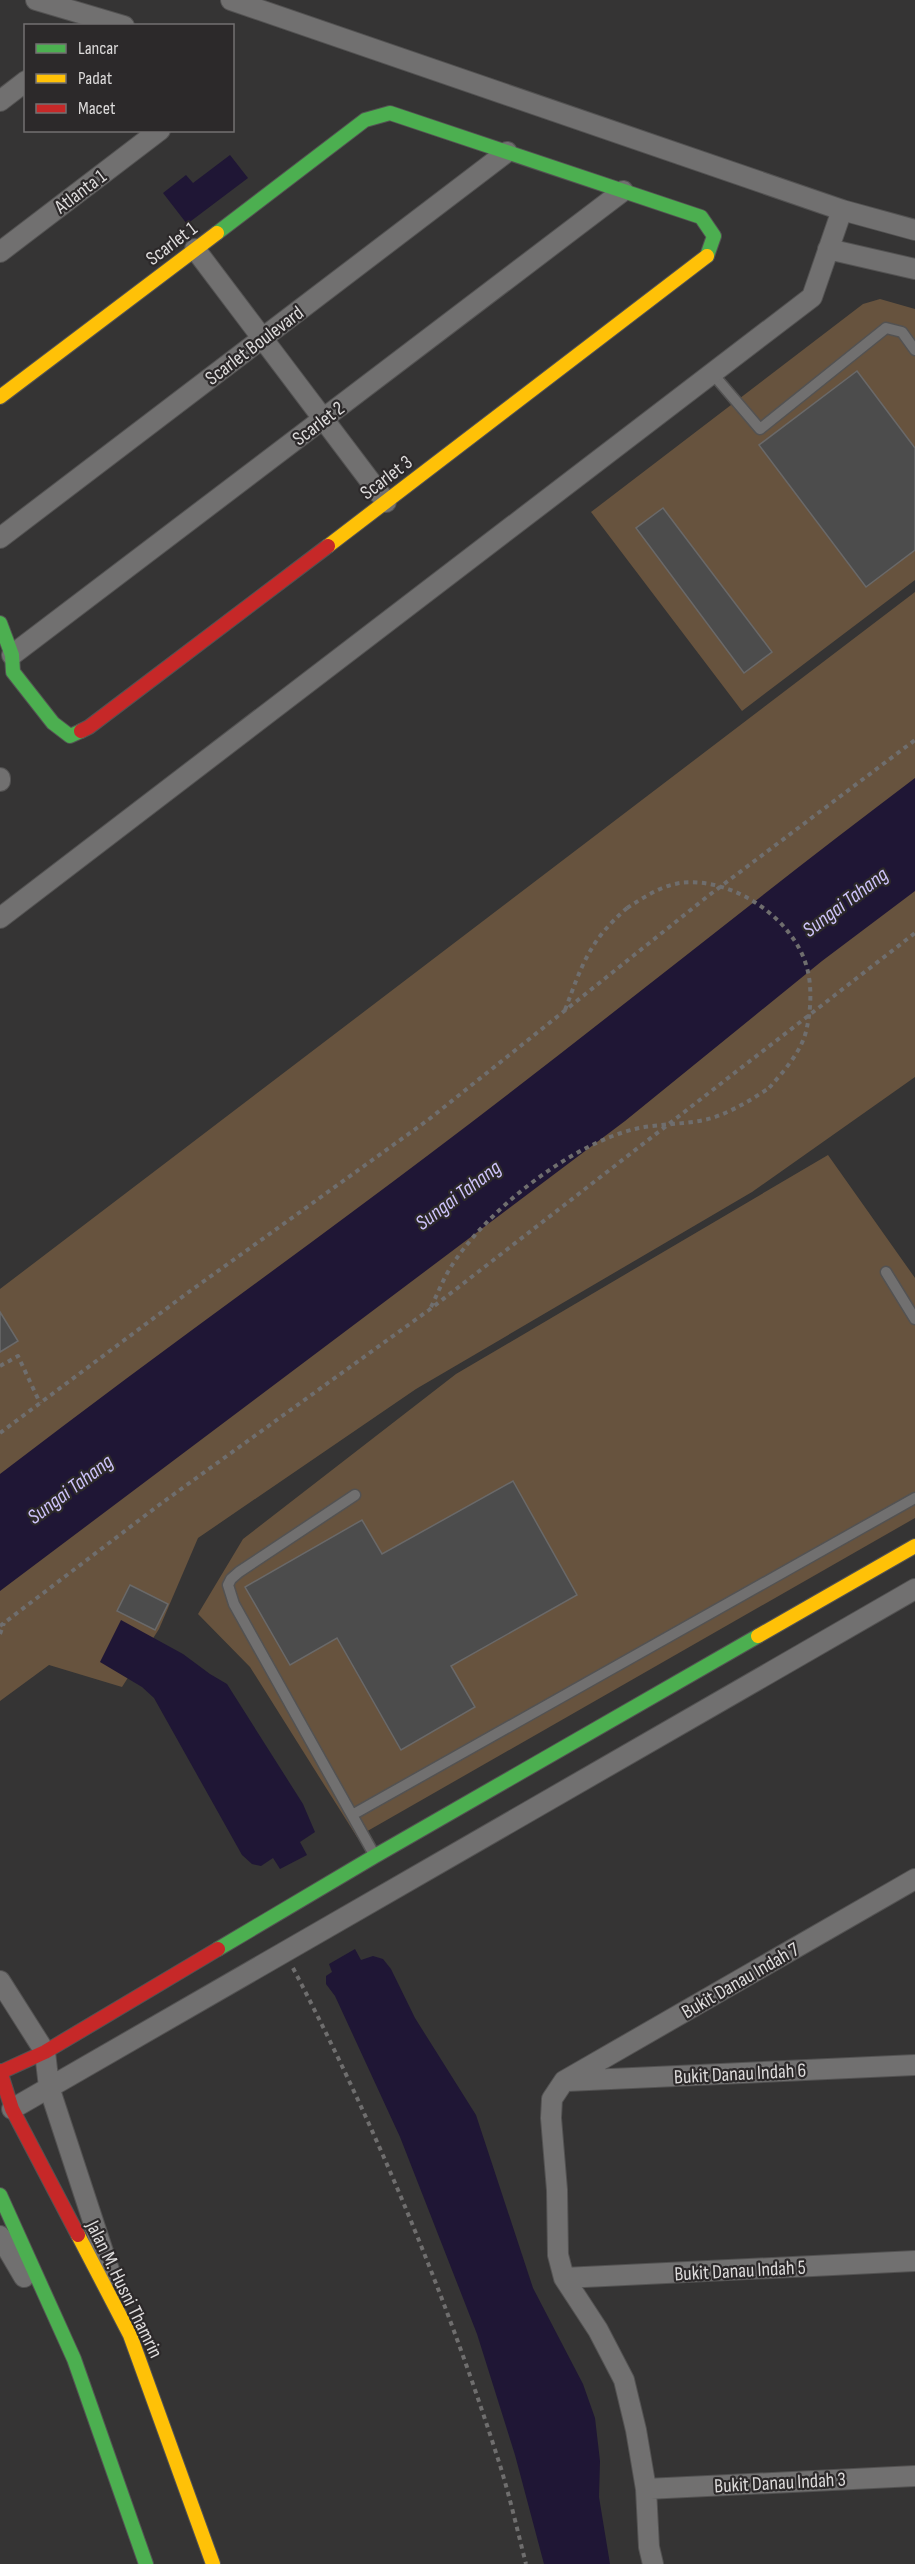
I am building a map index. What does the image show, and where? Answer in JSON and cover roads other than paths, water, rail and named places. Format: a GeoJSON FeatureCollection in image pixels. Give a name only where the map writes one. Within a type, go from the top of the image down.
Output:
{"type":"FeatureCollection","features":[{"type":"Feature","properties":{"kind":"street"},"geometry":{"type":"LineString","coordinates":[[36,0],[109,24]]}},
{"type":"Feature","properties":{"kind":"street"},"geometry":{"type":"LineString","coordinates":[[231,0],[842,210],[915,230]]}},
{"type":"Feature","properties":{"kind":"street"},"geometry":{"type":"LineString","coordinates":[[0,101],[24,83]]}},
{"type":"Feature","properties":{"kind":"street","name":"Scarlet 1"},"geometry":{"type":"LineString","coordinates":[[0,397],[364,120],[390,113],[507,152]]}},
{"type":"Feature","properties":{"kind":"street","name":"Atlanta 1"},"geometry":{"type":"LineString","coordinates":[[0,252],[157,132]]}},
{"type":"Feature","properties":{"kind":"street"},"geometry":{"type":"LineString","coordinates":[[507,152],[623,191]]}},
{"type":"Feature","properties":{"kind":"street","name":"Scarlet Boulevard"},"geometry":{"type":"LineString","coordinates":[[0,538],[507,152]]}},
{"type":"Feature","properties":{"kind":"street","name":"Scarlet 3"},"geometry":{"type":"LineString","coordinates":[[12,654],[13,672],[53,723],[70,736],[89,727],[706,258],[714,236],[702,217],[623,191]]}},
{"type":"Feature","properties":{"kind":"street","name":"Scarlet 2"},"geometry":{"type":"LineString","coordinates":[[12,654],[623,191]]}},
{"type":"Feature","properties":{"kind":"street"},"geometry":{"type":"LineString","coordinates":[[0,918],[812,297],[842,210]]}},
{"type":"Feature","properties":{"kind":"street"},"geometry":{"type":"LineString","coordinates":[[195,249],[386,502]]}},
{"type":"Feature","properties":{"kind":"street"},"geometry":{"type":"LineString","coordinates":[[828,249],[915,269]]}},
{"type":"Feature","properties":{"kind":"street"},"geometry":{"type":"LineString","coordinates":[[0,623],[12,654]]}},
{"type":"Feature","properties":{"kind":"street"},"geometry":{"type":"LineString","coordinates":[[1,2071],[45,2052],[375,1856],[915,1546]]}},
{"type":"Feature","properties":{"kind":"street"},"geometry":{"type":"LineString","coordinates":[[12,2109],[915,1589]]}},
{"type":"Feature","properties":{"kind":"street","name":"Bukit Danau Indah 7"},"geometry":{"type":"LineString","coordinates":[[564,2082],[915,1879]]}},
{"type":"Feature","properties":{"kind":"street"},"geometry":{"type":"LineString","coordinates":[[0,1981],[45,2052],[50,2086],[130,2335]]}},
{"type":"Feature","properties":{"kind":"street","name":"Bukit Danau Indah 6"},"geometry":{"type":"LineString","coordinates":[[564,2082],[915,2065]]}},
{"type":"Feature","properties":{"kind":"street","name":"Jalan M. Husni Thamrin"},"geometry":{"type":"LineString","coordinates":[[1,2071],[12,2109],[130,2335],[213,2564]]}},
{"type":"Feature","properties":{"kind":"street"},"geometry":{"type":"LineString","coordinates":[[564,2082],[552,2099],[551,2118],[557,2190],[558,2255],[564,2278],[598,2330],[624,2380],[636,2430],[646,2489],[649,2547],[653,2564]]}},
{"type":"Feature","properties":{"kind":"street"},"geometry":{"type":"LineString","coordinates":[[0,2195],[74,2359],[146,2564]]}},
{"type":"Feature","properties":{"kind":"street"},"geometry":{"type":"LineString","coordinates":[[0,2236],[74,2359]]}},
{"type":"Feature","properties":{"kind":"street","name":"Bukit Danau Indah 5"},"geometry":{"type":"LineString","coordinates":[[564,2278],[915,2261]]}},
{"type":"Feature","properties":{"kind":"street","name":"Bukit Danau Indah 3"},"geometry":{"type":"LineString","coordinates":[[646,2489],[915,2476]]}},
{"type":"Feature","properties":{"kind":"lane"},"geometry":{"type":"LineString","coordinates":[[712,374],[760,429],[886,328],[902,332],[915,350]]}},
{"type":"Feature","properties":{"kind":"lane"},"geometry":{"type":"LineString","coordinates":[[886,1272],[915,1319]]}},
{"type":"Feature","properties":{"kind":"lane"},"geometry":{"type":"LineString","coordinates":[[355,1495],[238,1572],[228,1585],[234,1604],[375,1856]]}},
{"type":"Feature","properties":{"kind":"lane"},"geometry":{"type":"LineString","coordinates":[[352,1815],[915,1498]]}},
{"type":"Feature","properties":{"kind":"water"},"geometry":{"type":"Polygon","coordinates":[[[230,155],[248,178],[187,224],[163,193],[186,175],[193,183],[230,155]]]}},
{"type":"Feature","properties":{"kind":"water","name":"Sungai Tahang"},"geometry":{"type":"Polygon","coordinates":[[[915,778],[915,891],[822,961],[625,1121],[0,1591],[0,1474],[431,1153],[915,778]]]}},
{"type":"Feature","properties":{"kind":"water"},"geometry":{"type":"Polygon","coordinates":[[[121,1620],[183,1654],[227,1684],[303,1804],[315,1832],[300,1842],[307,1855],[280,1869],[273,1858],[261,1866],[252,1864],[242,1855],[154,1698],[142,1687],[100,1662],[121,1620]]]}},
{"type":"Feature","properties":{"kind":"water"},"geometry":{"type":"Polygon","coordinates":[[[355,1949],[361,1960],[373,1956],[383,1959],[391,1969],[415,2018],[476,2115],[533,2288],[583,2384],[595,2418],[600,2461],[599,2497],[610,2564],[544,2564],[515,2455],[477,2334],[400,2137],[335,1996],[326,1984],[326,1976],[332,1972],[329,1964],[355,1949]]]}}]}
